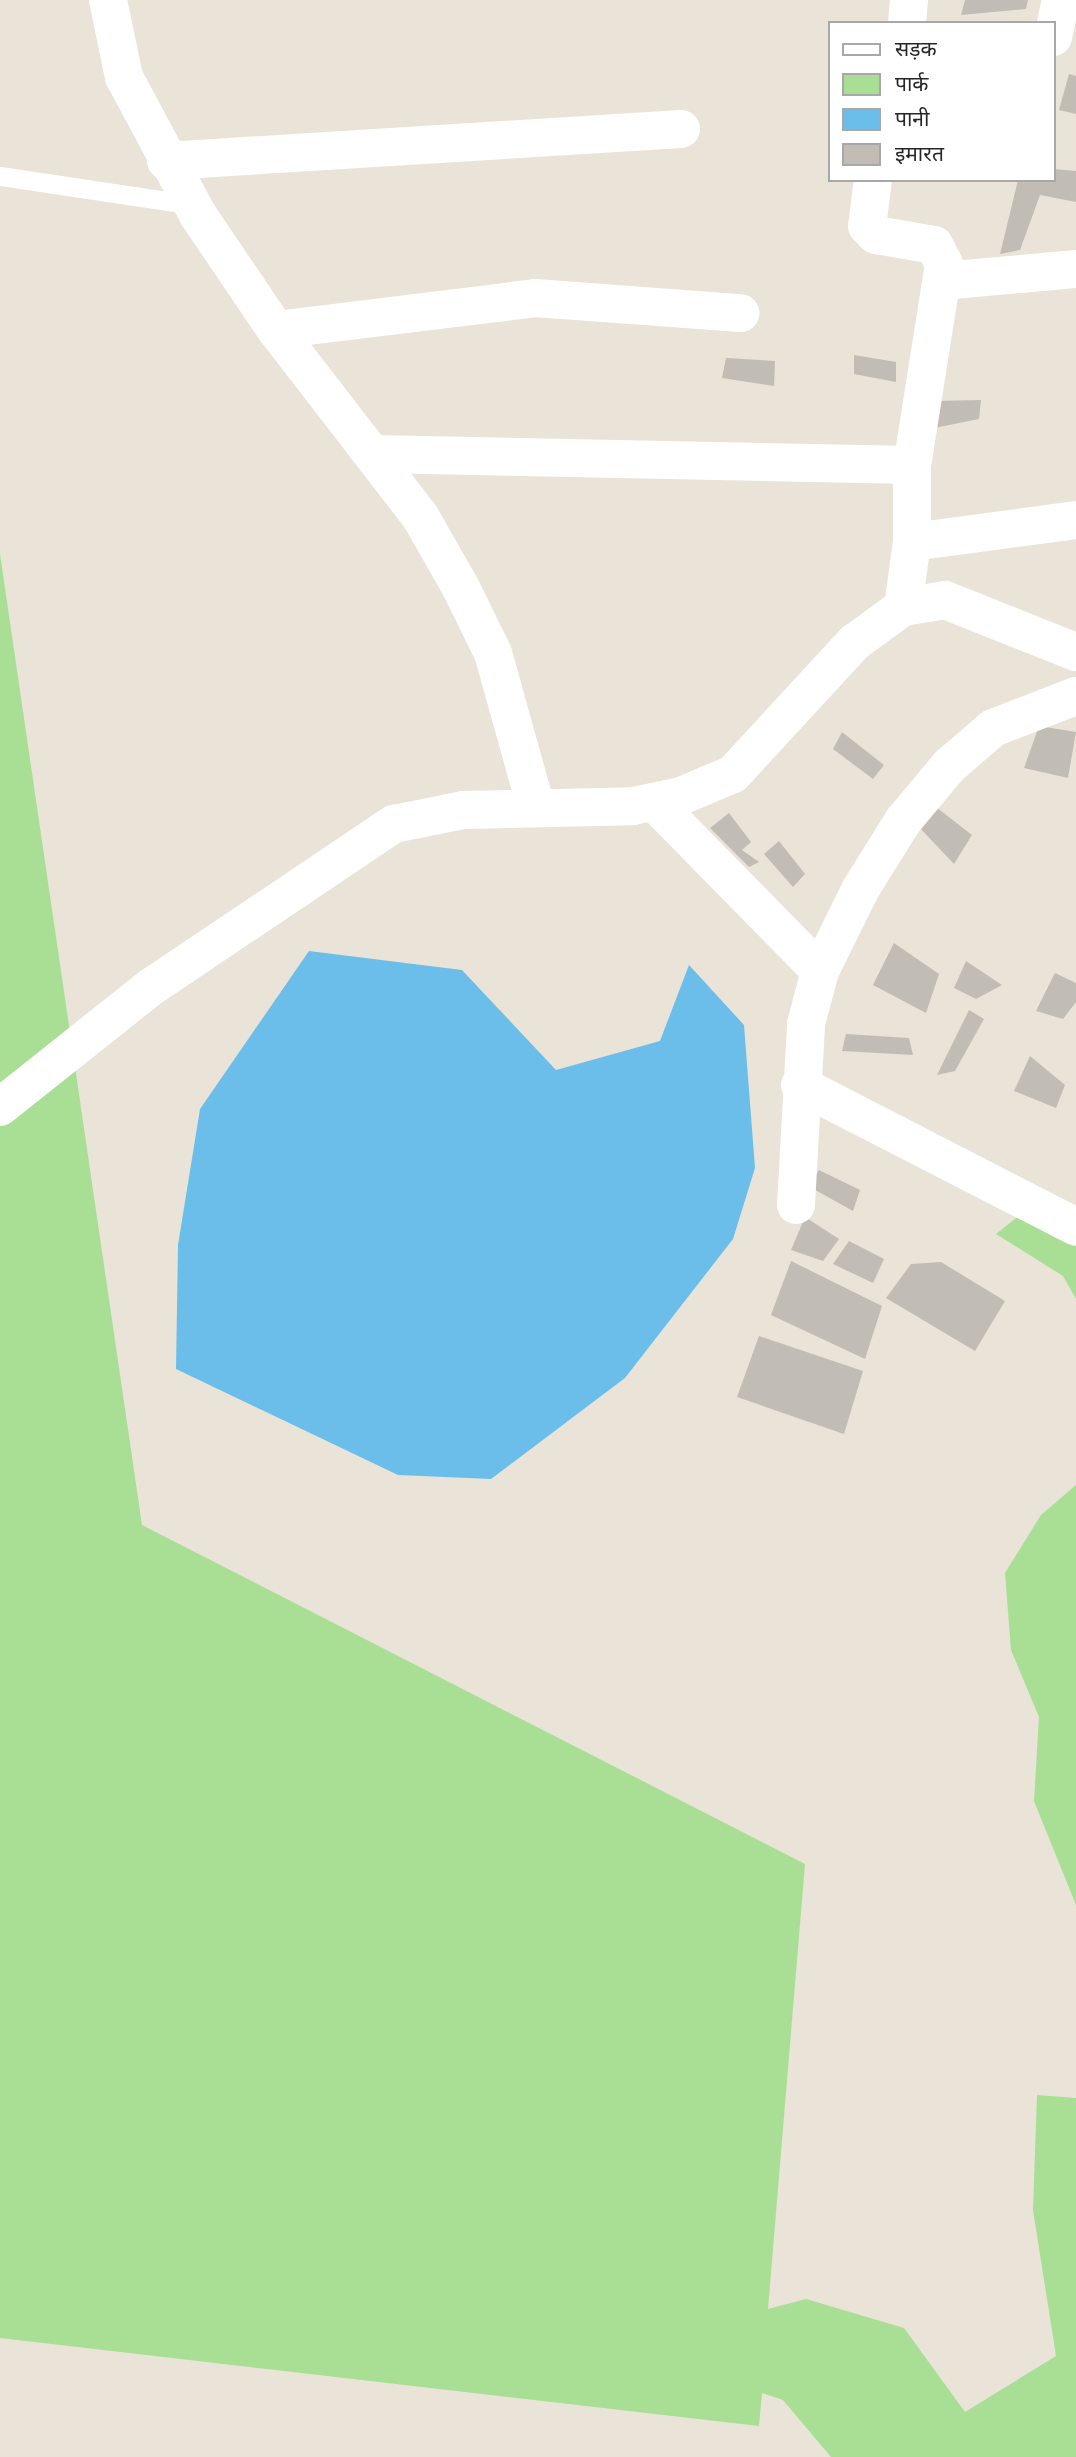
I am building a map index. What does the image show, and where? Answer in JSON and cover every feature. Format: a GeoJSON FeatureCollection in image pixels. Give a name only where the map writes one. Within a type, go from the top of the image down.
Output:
{"type":"FeatureCollection","features":[{"type":"Feature","properties":{"kind":"street"},"geometry":{"type":"LineString","coordinates":[[108,0],[124,77],[166,161],[276,330],[376,454],[420,516],[492,653],[536,807]]}},
{"type":"Feature","properties":{"kind":"street"},"geometry":{"type":"LineString","coordinates":[[907,21],[909,0]]}},
{"type":"Feature","properties":{"kind":"street"},"geometry":{"type":"LineString","coordinates":[[1055,28],[1061,0]]}},
{"type":"Feature","properties":{"kind":"street"},"geometry":{"type":"LineString","coordinates":[[166,161],[681,129]]}},
{"type":"Feature","properties":{"kind":"street"},"geometry":{"type":"LineString","coordinates":[[873,182],[867,226],[876,235],[942,251],[942,281],[912,465],[912,542],[903,607]]}},
{"type":"Feature","properties":{"kind":"street"},"geometry":{"type":"LineString","coordinates":[[942,281],[1076,269]]}},
{"type":"Feature","properties":{"kind":"street"},"geometry":{"type":"LineString","coordinates":[[276,330],[535,298],[740,313]]}},
{"type":"Feature","properties":{"kind":"street"},"geometry":{"type":"LineString","coordinates":[[376,454],[912,465]]}},
{"type":"Feature","properties":{"kind":"street"},"geometry":{"type":"LineString","coordinates":[[912,542],[1076,520]]}},
{"type":"Feature","properties":{"kind":"street"},"geometry":{"type":"LineString","coordinates":[[0,1107],[151,987],[394,824],[463,810],[654,802],[733,774],[855,642],[903,607],[945,600],[1076,652]]}},
{"type":"Feature","properties":{"kind":"street"},"geometry":{"type":"LineString","coordinates":[[796,1205],[800,1085],[820,971],[902,821],[949,766],[993,728],[1076,696]]}},
{"type":"Feature","properties":{"kind":"street"},"geometry":{"type":"LineString","coordinates":[[654,802],[820,971]]}},
{"type":"Feature","properties":{"kind":"street"},"geometry":{"type":"LineString","coordinates":[[800,1085],[1076,1227]]}},
{"type":"Feature","properties":{"kind":"lane"},"geometry":{"type":"LineString","coordinates":[[0,176],[193,205]]}},
{"type":"Feature","properties":{"kind":"green space"},"geometry":{"type":"Polygon","coordinates":[[[0,554],[142,1525],[805,1864],[768,2309],[806,2299],[904,2328],[965,2412],[1056,2356],[1033,2210],[1037,2095],[1076,2098],[1076,2457],[831,2457],[783,2400],[762,2393],[759,2426],[0,2338],[0,554]]]}},
{"type":"Feature","properties":{"kind":"green space"},"geometry":{"type":"Polygon","coordinates":[[[1031,1206],[1076,1238],[1076,1299],[1063,1276],[996,1234],[1031,1206]]]}},
{"type":"Feature","properties":{"kind":"green space"},"geometry":{"type":"Polygon","coordinates":[[[1076,1485],[1076,1905],[1034,1801],[1039,1717],[1011,1650],[1005,1573],[1041,1515],[1076,1485]]]}},
{"type":"Feature","properties":{"kind":"water"},"geometry":{"type":"Polygon","coordinates":[[[309,951],[462,970],[556,1070],[660,1041],[689,965],[744,1025],[755,1168],[733,1239],[625,1378],[491,1479],[398,1475],[176,1369],[178,1245],[200,1109],[309,951]]]}},
{"type":"Feature","properties":{"kind":"building"},"geometry":{"type":"Polygon","coordinates":[[[965,0],[1028,0],[1026,9],[961,15],[965,0]]]}},
{"type":"Feature","properties":{"kind":"building"},"geometry":{"type":"Polygon","coordinates":[[[1069,74],[1076,76],[1076,114],[1059,110],[1069,74]]]}},
{"type":"Feature","properties":{"kind":"building"},"geometry":{"type":"Polygon","coordinates":[[[1055,169],[1076,171],[1076,202],[1040,195],[1020,250],[1000,254],[1018,182],[1055,182],[1055,169]]]}},
{"type":"Feature","properties":{"kind":"building"},"geometry":{"type":"Polygon","coordinates":[[[854,355],[896,362],[896,382],[854,374],[854,355]]]}},
{"type":"Feature","properties":{"kind":"building"},"geometry":{"type":"Polygon","coordinates":[[[726,358],[775,361],[774,386],[722,378],[726,358]]]}},
{"type":"Feature","properties":{"kind":"building"},"geometry":{"type":"Polygon","coordinates":[[[981,400],[979,419],[934,428],[934,401],[981,400]]]}},
{"type":"Feature","properties":{"kind":"building"},"geometry":{"type":"Polygon","coordinates":[[[1039,726],[1076,732],[1068,778],[1024,768],[1039,726]]]}},
{"type":"Feature","properties":{"kind":"building"},"geometry":{"type":"Polygon","coordinates":[[[842,732],[884,765],[873,779],[833,749],[842,732]]]}},
{"type":"Feature","properties":{"kind":"building"},"geometry":{"type":"Polygon","coordinates":[[[932,804],[972,835],[954,864],[919,827],[932,804]]]}},
{"type":"Feature","properties":{"kind":"building"},"geometry":{"type":"Polygon","coordinates":[[[729,813],[751,842],[742,850],[759,862],[749,867],[710,828],[729,813]]]}},
{"type":"Feature","properties":{"kind":"building"},"geometry":{"type":"Polygon","coordinates":[[[779,841],[805,874],[793,887],[764,854],[779,841]]]}},
{"type":"Feature","properties":{"kind":"building"},"geometry":{"type":"Polygon","coordinates":[[[894,943],[939,974],[926,1013],[873,985],[894,943]]]}},
{"type":"Feature","properties":{"kind":"building"},"geometry":{"type":"Polygon","coordinates":[[[966,961],[1002,985],[976,999],[954,988],[966,961]]]}},
{"type":"Feature","properties":{"kind":"building"},"geometry":{"type":"Polygon","coordinates":[[[1055,973],[1076,983],[1076,1002],[1063,1019],[1036,1011],[1055,973]]]}},
{"type":"Feature","properties":{"kind":"building"},"geometry":{"type":"Polygon","coordinates":[[[969,1010],[984,1019],[955,1071],[937,1075],[969,1010]]]}},
{"type":"Feature","properties":{"kind":"building"},"geometry":{"type":"Polygon","coordinates":[[[846,1034],[909,1038],[913,1055],[842,1051],[846,1034]]]}},
{"type":"Feature","properties":{"kind":"building"},"geometry":{"type":"Polygon","coordinates":[[[1030,1056],[1065,1085],[1056,1108],[1014,1091],[1030,1056]]]}},
{"type":"Feature","properties":{"kind":"building"},"geometry":{"type":"Polygon","coordinates":[[[819,1170],[860,1190],[853,1211],[808,1186],[819,1170]]]}},
{"type":"Feature","properties":{"kind":"building"},"geometry":{"type":"Polygon","coordinates":[[[805,1217],[839,1239],[823,1261],[791,1250],[805,1217]]]}},
{"type":"Feature","properties":{"kind":"building"},"geometry":{"type":"Polygon","coordinates":[[[849,1241],[884,1259],[873,1283],[833,1264],[849,1241]]]}},
{"type":"Feature","properties":{"kind":"building"},"geometry":{"type":"Polygon","coordinates":[[[791,1261],[882,1306],[865,1359],[771,1315],[791,1261]]]}},
{"type":"Feature","properties":{"kind":"building"},"geometry":{"type":"Polygon","coordinates":[[[941,1262],[1005,1301],[975,1351],[886,1298],[911,1264],[941,1262]]]}},
{"type":"Feature","properties":{"kind":"building"},"geometry":{"type":"Polygon","coordinates":[[[759,1336],[863,1371],[844,1434],[737,1397],[759,1336]]]}}]}
